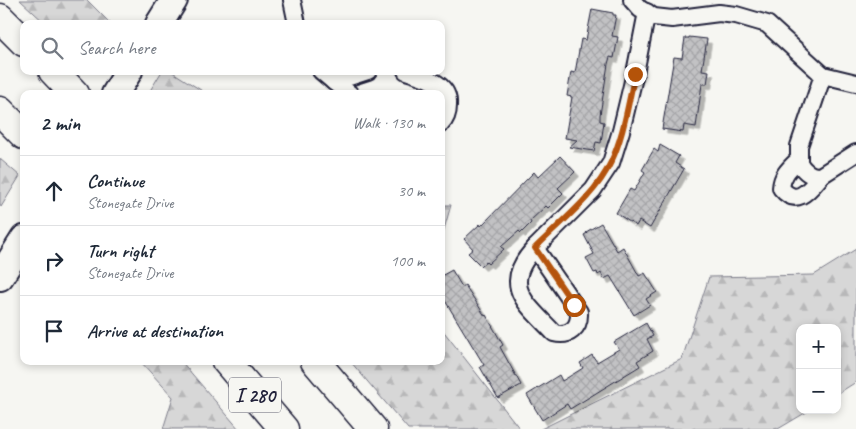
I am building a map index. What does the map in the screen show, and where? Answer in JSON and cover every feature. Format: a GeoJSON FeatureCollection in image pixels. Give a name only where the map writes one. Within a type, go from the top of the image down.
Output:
{"type":"FeatureCollection","features":[{"type":"Feature","properties":{"kind":"highway"},"geometry":{"type":"LineString","coordinates":[[0,18],[20,38]]}},
{"type":"Feature","properties":{"kind":"highway"},"geometry":{"type":"LineString","coordinates":[[56,75],[71,90]]}},
{"type":"Feature","properties":{"kind":"highway"},"geometry":{"type":"LineString","coordinates":[[0,112],[20,131]]}},
{"type":"Feature","properties":{"kind":"highway","name":"I 280"},"geometry":{"type":"LineString","coordinates":[[229,365],[284,429]]}},
{"type":"Feature","properties":{"kind":"highway"},"geometry":{"type":"LineString","coordinates":[[318,365],[373,429]]}},
{"type":"Feature","properties":{"kind":"main road"},"geometry":{"type":"LineString","coordinates":[[162,20],[174,0]]}},
{"type":"Feature","properties":{"kind":"main road"},"geometry":{"type":"LineString","coordinates":[[117,90],[127,75]]}},
{"type":"Feature","properties":{"kind":"main road"},"geometry":{"type":"LineString","coordinates":[[0,277],[20,245]]}},
{"type":"Feature","properties":{"kind":"street"},"geometry":{"type":"LineString","coordinates":[[292,0],[296,20]]}},
{"type":"Feature","properties":{"kind":"street"},"geometry":{"type":"LineString","coordinates":[[632,0],[640,8],[654,16],[672,19],[719,13],[766,24],[824,75],[856,83]]}},
{"type":"Feature","properties":{"kind":"street"},"geometry":{"type":"LineString","coordinates":[[535,248],[579,312],[577,327],[570,333],[561,335],[554,333],[522,298],[518,279],[520,268],[535,248],[593,190],[611,163],[624,121],[647,12]]}},
{"type":"Feature","properties":{"kind":"street"},"geometry":{"type":"LineString","coordinates":[[328,77],[341,75]]}},
{"type":"Feature","properties":{"kind":"street"},"geometry":{"type":"LineString","coordinates":[[417,75],[435,82],[443,90]]}},
{"type":"Feature","properties":{"kind":"street"},"geometry":{"type":"LineString","coordinates":[[821,176],[814,177],[808,174],[799,163],[799,146],[824,75]]}},
{"type":"Feature","properties":{"kind":"street"},"geometry":{"type":"LineString","coordinates":[[328,77],[345,90]]}},
{"type":"Feature","properties":{"kind":"street"},"geometry":{"type":"LineString","coordinates":[[445,93],[449,102],[448,114],[445,118]]}},
{"type":"Feature","properties":{"kind":"street"},"geometry":{"type":"LineString","coordinates":[[799,159],[785,173],[782,180],[782,188],[786,194],[793,197],[801,196],[821,176],[856,153]]}},
{"type":"Feature","properties":{"kind":"green space"},"geometry":{"type":"Polygon","coordinates":[[[20,0],[87,0],[107,20],[42,20],[20,0]]]}},
{"type":"Feature","properties":{"kind":"green space"},"geometry":{"type":"Polygon","coordinates":[[[160,75],[177,75],[201,90],[150,90],[160,75]]]}},
{"type":"Feature","properties":{"kind":"green space"},"geometry":{"type":"Polygon","coordinates":[[[0,159],[20,176],[1,207],[0,205],[0,159]]]}},
{"type":"Feature","properties":{"kind":"green space"},"geometry":{"type":"Polygon","coordinates":[[[445,205],[451,205],[445,226],[445,205]]]}},
{"type":"Feature","properties":{"kind":"green space"},"geometry":{"type":"Polygon","coordinates":[[[856,249],[856,382],[841,391],[841,324],[796,324],[796,414],[803,414],[778,429],[541,429],[682,359],[709,277],[814,275],[856,249]]]}},
{"type":"Feature","properties":{"kind":"green space"},"geometry":{"type":"Polygon","coordinates":[[[445,333],[520,429],[408,429],[353,365],[445,365],[445,333]]]}},
{"type":"Feature","properties":{"kind":"green space"},"geometry":{"type":"Polygon","coordinates":[[[144,365],[184,365],[239,429],[163,429],[173,397],[144,365]]]}},
{"type":"Feature","properties":{"kind":"building"},"geometry":{"type":"Polygon","coordinates":[[[592,9],[616,15],[612,36],[618,37],[614,58],[610,57],[608,64],[600,115],[600,121],[604,122],[601,143],[596,142],[594,151],[569,147],[577,140],[565,138],[572,97],[567,96],[571,72],[575,73],[581,39],[586,40],[592,9]]]}},
{"type":"Feature","properties":{"kind":"building"},"geometry":{"type":"Polygon","coordinates":[[[685,38],[707,39],[702,70],[709,71],[707,84],[702,84],[696,127],[684,125],[683,132],[662,129],[674,57],[682,58],[685,38]]]}},
{"type":"Feature","properties":{"kind":"building"},"geometry":{"type":"Polygon","coordinates":[[[660,145],[679,156],[675,163],[684,169],[650,228],[639,221],[636,226],[616,213],[630,189],[634,191],[645,172],[642,170],[654,149],[658,152],[660,145]]]}},
{"type":"Feature","properties":{"kind":"building"},"geometry":{"type":"Polygon","coordinates":[[[560,156],[575,172],[558,188],[563,193],[548,208],[546,206],[530,221],[531,223],[521,233],[519,231],[501,247],[504,249],[488,264],[486,262],[481,266],[468,253],[473,249],[464,239],[480,224],[481,226],[534,172],[538,177],[560,156]]]}},
{"type":"Feature","properties":{"kind":"building"},"geometry":{"type":"Polygon","coordinates":[[[601,223],[617,251],[623,247],[639,276],[645,273],[657,292],[646,299],[650,305],[634,315],[610,276],[604,279],[601,273],[598,275],[597,272],[594,273],[586,258],[594,254],[584,235],[601,223]]]}},
{"type":"Feature","properties":{"kind":"building"},"geometry":{"type":"Polygon","coordinates":[[[452,270],[462,287],[465,285],[486,315],[503,345],[500,347],[521,385],[498,398],[480,367],[484,365],[445,301],[445,274],[452,270]]]}},
{"type":"Feature","properties":{"kind":"building"},"geometry":{"type":"Polygon","coordinates":[[[646,323],[653,336],[647,339],[653,351],[637,361],[640,366],[570,409],[567,404],[542,420],[527,395],[559,375],[562,381],[583,368],[580,363],[592,355],[597,362],[619,349],[614,342],[646,323]]]}},
{"type":"Feature","properties":{"kind":"route"},"geometry":{"type":"LineString","coordinates":[[574,305],[535,248],[593,190],[611,163],[635,74]]}}]}
